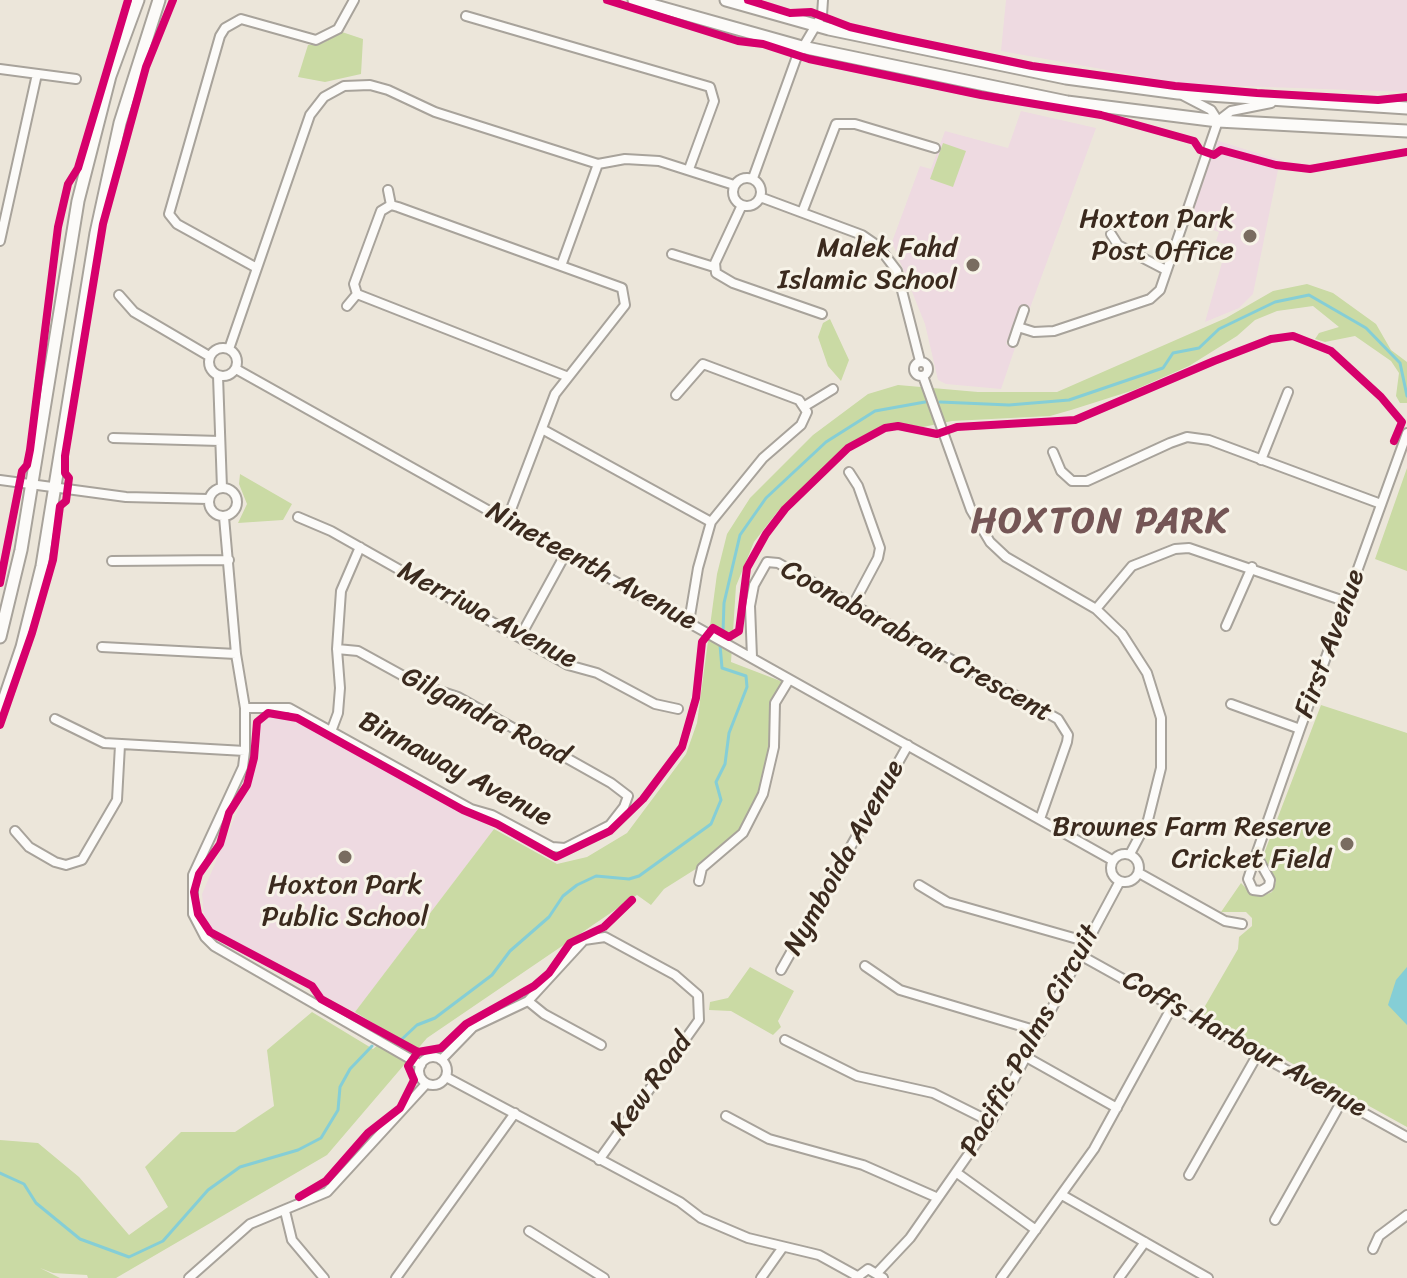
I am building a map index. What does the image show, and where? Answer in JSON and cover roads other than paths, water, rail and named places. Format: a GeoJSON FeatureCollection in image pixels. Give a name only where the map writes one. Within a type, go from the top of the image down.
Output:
{"type":"FeatureCollection","features":[{"type":"Feature","properties":{"kind":"main road"},"geometry":{"type":"LineString","coordinates":[[0,637],[19,560],[78,201],[110,76],[138,0]]}},
{"type":"Feature","properties":{"kind":"main road"},"geometry":{"type":"LineString","coordinates":[[0,712],[37,588],[96,233],[120,123],[159,0]]}},
{"type":"Feature","properties":{"kind":"main road"},"geometry":{"type":"LineString","coordinates":[[634,0],[802,47],[1067,102],[1218,121],[1407,131]]}},
{"type":"Feature","properties":{"kind":"main road"},"geometry":{"type":"LineString","coordinates":[[726,0],[816,26],[996,65],[1178,93],[1407,108]]}},
{"type":"Feature","properties":{"kind":"street"},"geometry":{"type":"LineString","coordinates":[[255,267],[177,224],[169,214],[220,36],[225,28],[241,19],[316,40],[338,29],[354,0]]}},
{"type":"Feature","properties":{"kind":"street"},"geometry":{"type":"LineString","coordinates":[[753,178],[802,47],[816,26],[823,0]]}},
{"type":"Feature","properties":{"kind":"street"},"geometry":{"type":"LineString","coordinates":[[466,16],[710,87],[714,101],[689,169]]}},
{"type":"Feature","properties":{"kind":"street"},"geometry":{"type":"LineString","coordinates":[[0,69],[76,79]]}},
{"type":"Feature","properties":{"kind":"street"},"geometry":{"type":"LineString","coordinates":[[0,241],[37,74]]}},
{"type":"Feature","properties":{"kind":"street"},"geometry":{"type":"LineString","coordinates":[[229,349],[255,267],[286,192],[291,165],[310,115],[324,97],[344,86],[355,84],[388,90],[435,112],[598,164],[642,159],[689,169],[734,185]]}},
{"type":"Feature","properties":{"kind":"street"},"geometry":{"type":"LineString","coordinates":[[1178,93],[1211,110],[1218,121]]}},
{"type":"Feature","properties":{"kind":"street"},"geometry":{"type":"LineString","coordinates":[[1018,327],[1034,332],[1054,331],[1150,299],[1160,290],[1218,121],[1231,111],[1278,101]]}},
{"type":"Feature","properties":{"kind":"street"},"geometry":{"type":"LineString","coordinates":[[803,210],[836,124],[855,124],[935,148]]}},
{"type":"Feature","properties":{"kind":"street"},"geometry":{"type":"LineString","coordinates":[[561,266],[598,164]]}},
{"type":"Feature","properties":{"kind":"street"},"geometry":{"type":"LineString","coordinates":[[741,178],[753,178],[760,186],[760,197],[754,204],[742,205],[733,196],[734,185],[741,178]]}},
{"type":"Feature","properties":{"kind":"street"},"geometry":{"type":"LineString","coordinates":[[388,190],[391,205]]}},
{"type":"Feature","properties":{"kind":"street"},"geometry":{"type":"LineString","coordinates":[[760,197],[803,210],[862,235],[891,259],[920,361],[929,366],[923,376],[971,510],[990,542],[1006,557],[1096,609],[1135,652],[1147,673],[1161,718],[1161,768],[1153,803],[1130,854]]}},
{"type":"Feature","properties":{"kind":"street"},"geometry":{"type":"LineString","coordinates":[[391,205],[617,284],[625,297],[625,305],[566,376],[507,520]]}},
{"type":"Feature","properties":{"kind":"street"},"geometry":{"type":"LineString","coordinates":[[357,294],[354,284],[381,211],[391,205]]}},
{"type":"Feature","properties":{"kind":"street"},"geometry":{"type":"LineString","coordinates":[[714,267],[742,205]]}},
{"type":"Feature","properties":{"kind":"street"},"geometry":{"type":"LineString","coordinates":[[1111,234],[1118,245],[1166,270]]}},
{"type":"Feature","properties":{"kind":"street"},"geometry":{"type":"LineString","coordinates":[[672,254],[714,267],[721,278],[822,314]]}},
{"type":"Feature","properties":{"kind":"street"},"geometry":{"type":"LineString","coordinates":[[357,294],[566,376]]}},
{"type":"Feature","properties":{"kind":"street"},"geometry":{"type":"LineString","coordinates":[[347,306],[357,294]]}},
{"type":"Feature","properties":{"kind":"street"},"geometry":{"type":"LineString","coordinates":[[119,295],[134,312],[209,356]]}},
{"type":"Feature","properties":{"kind":"street"},"geometry":{"type":"LineString","coordinates":[[1013,342],[1024,310]]}},
{"type":"Feature","properties":{"kind":"street"},"geometry":{"type":"LineString","coordinates":[[218,376],[230,375],[236,369],[236,357],[229,349],[218,348],[209,356],[209,367],[218,376],[222,488]]}},
{"type":"Feature","properties":{"kind":"street"},"geometry":{"type":"LineString","coordinates":[[676,395],[703,364],[799,400],[805,406]]}},
{"type":"Feature","properties":{"kind":"street","name":"Nineteenth Avenue"},"geometry":{"type":"LineString","coordinates":[[236,369],[1112,860]]}},
{"type":"Feature","properties":{"kind":"street"},"geometry":{"type":"LineString","coordinates":[[689,622],[698,568],[711,522],[763,458],[801,425],[805,406],[833,389]]}},
{"type":"Feature","properties":{"kind":"street"},"geometry":{"type":"LineString","coordinates":[[1261,460],[1288,392]]}},
{"type":"Feature","properties":{"kind":"street"},"geometry":{"type":"LineString","coordinates":[[542,429],[711,522]]}},
{"type":"Feature","properties":{"kind":"street","name":"First Avenue"},"geometry":{"type":"LineString","coordinates":[[1256,855],[1407,433]]}},
{"type":"Feature","properties":{"kind":"street"},"geometry":{"type":"LineString","coordinates":[[1053,452],[1061,471],[1072,481],[1087,481],[1187,437],[1209,440],[1381,504]]}},
{"type":"Feature","properties":{"kind":"street"},"geometry":{"type":"LineString","coordinates":[[113,438],[220,441]]}},
{"type":"Feature","properties":{"kind":"street"},"geometry":{"type":"LineString","coordinates":[[849,472],[858,486],[880,548],[878,558],[854,603]]}},
{"type":"Feature","properties":{"kind":"street"},"geometry":{"type":"LineString","coordinates":[[0,480],[140,498],[208,499]]}},
{"type":"Feature","properties":{"kind":"street"},"geometry":{"type":"LineString","coordinates":[[222,488],[232,492],[237,501],[234,512],[224,517],[213,513],[208,499],[222,488]]}},
{"type":"Feature","properties":{"kind":"street"},"geometry":{"type":"LineString","coordinates":[[189,1278],[250,1224],[327,1192],[426,1084],[440,1084],[446,1077],[447,1068],[441,1060],[430,1058],[417,1062],[214,946],[198,927],[190,896],[193,875],[243,767],[245,751],[245,708],[236,654],[224,517]]}},
{"type":"Feature","properties":{"kind":"street","name":"Merriwa Avenue"},"geometry":{"type":"LineString","coordinates":[[298,517],[360,547],[568,665],[597,673],[655,704],[678,709]]}},
{"type":"Feature","properties":{"kind":"street"},"geometry":{"type":"LineString","coordinates":[[332,729],[338,713],[340,688],[337,649],[341,591],[360,547]]}},
{"type":"Feature","properties":{"kind":"street"},"geometry":{"type":"LineString","coordinates":[[1096,609],[1132,566],[1175,549],[1201,550],[1347,602]]}},
{"type":"Feature","properties":{"kind":"street"},"geometry":{"type":"LineString","coordinates":[[520,637],[566,553]]}},
{"type":"Feature","properties":{"kind":"street"},"geometry":{"type":"LineString","coordinates":[[112,561],[229,560]]}},
{"type":"Feature","properties":{"kind":"street","name":"Coonabarabran Crescent"},"geometry":{"type":"LineString","coordinates":[[752,657],[750,606],[759,572],[767,562],[778,563],[854,603],[1064,725],[1067,742],[1040,819]]}},
{"type":"Feature","properties":{"kind":"street"},"geometry":{"type":"LineString","coordinates":[[1226,626],[1252,567]]}},
{"type":"Feature","properties":{"kind":"street"},"geometry":{"type":"LineString","coordinates":[[102,647],[236,654]]}},
{"type":"Feature","properties":{"kind":"street","name":"Gilgandra Road"},"geometry":{"type":"LineString","coordinates":[[337,649],[358,651],[418,684],[458,697],[628,796]]}},
{"type":"Feature","properties":{"kind":"street"},"geometry":{"type":"LineString","coordinates":[[699,881],[702,868],[743,833],[763,794],[774,747],[775,703],[789,680]]}},
{"type":"Feature","properties":{"kind":"street"},"geometry":{"type":"LineString","coordinates":[[1231,704],[1300,729]]}},
{"type":"Feature","properties":{"kind":"street","name":"Binnaway Avenue"},"geometry":{"type":"LineString","coordinates":[[245,708],[289,708],[332,729],[471,809],[492,815],[552,847],[565,848],[610,825],[628,796]]}},
{"type":"Feature","properties":{"kind":"street"},"geometry":{"type":"LineString","coordinates":[[55,719],[95,740],[120,745],[245,751]]}},
{"type":"Feature","properties":{"kind":"street"},"geometry":{"type":"LineString","coordinates":[[15,831],[29,847],[55,862],[66,865],[82,860],[117,800],[120,745]]}},
{"type":"Feature","properties":{"kind":"street","name":"Nymboida Avenue"},"geometry":{"type":"LineString","coordinates":[[781,970],[908,745]]}},
{"type":"Feature","properties":{"kind":"street"},"geometry":{"type":"LineString","coordinates":[[1120,854],[1130,854],[1139,862],[1139,873],[1132,880],[1120,881],[1111,872],[1112,860],[1120,854]]}},
{"type":"Feature","properties":{"kind":"street"},"geometry":{"type":"LineString","coordinates":[[1139,873],[1225,921],[1242,924]]}},
{"type":"Feature","properties":{"kind":"street","name":"Pacific Palms Circuit"},"geometry":{"type":"LineString","coordinates":[[881,1275],[991,1122],[1028,1058],[1120,881]]}},
{"type":"Feature","properties":{"kind":"street"},"geometry":{"type":"LineString","coordinates":[[919,885],[947,902],[1088,942]]}},
{"type":"Feature","properties":{"kind":"street","name":"Kew Road"},"geometry":{"type":"LineString","coordinates":[[441,1060],[473,1027],[528,1001],[553,977],[575,948],[592,937],[605,937],[689,984],[698,995],[699,1020],[599,1160]]}},
{"type":"Feature","properties":{"kind":"street","name":"Coffs Harbour Avenue"},"geometry":{"type":"LineString","coordinates":[[1080,955],[1407,1137]]}},
{"type":"Feature","properties":{"kind":"street"},"geometry":{"type":"LineString","coordinates":[[865,966],[900,990],[1041,1032]]}},
{"type":"Feature","properties":{"kind":"street"},"geometry":{"type":"LineString","coordinates":[[528,1001],[544,1014],[601,1045]]}},
{"type":"Feature","properties":{"kind":"street"},"geometry":{"type":"LineString","coordinates":[[1001,1278],[1062,1195],[1117,1108],[1173,1005]]}},
{"type":"Feature","properties":{"kind":"street"},"geometry":{"type":"LineString","coordinates":[[785,1040],[857,1076],[933,1093],[991,1122]]}},
{"type":"Feature","properties":{"kind":"street"},"geometry":{"type":"LineString","coordinates":[[1189,1175],[1259,1052]]}},
{"type":"Feature","properties":{"kind":"street"},"geometry":{"type":"LineString","coordinates":[[1028,1058],[1117,1108]]}},
{"type":"Feature","properties":{"kind":"street"},"geometry":{"type":"LineString","coordinates":[[417,1062],[426,1084]]}},
{"type":"Feature","properties":{"kind":"street"},"geometry":{"type":"LineString","coordinates":[[446,1077],[680,1202],[701,1218],[748,1238],[819,1255],[856,1277],[868,1269],[881,1275]]}},
{"type":"Feature","properties":{"kind":"street"},"geometry":{"type":"LineString","coordinates":[[1275,1220],[1343,1099]]}},
{"type":"Feature","properties":{"kind":"street"},"geometry":{"type":"LineString","coordinates":[[396,1278],[515,1113]]}},
{"type":"Feature","properties":{"kind":"street"},"geometry":{"type":"LineString","coordinates":[[726,1116],[769,1139],[802,1151],[863,1165],[938,1198]]}},
{"type":"Feature","properties":{"kind":"street"},"geometry":{"type":"LineString","coordinates":[[957,1173],[1036,1230]]}},
{"type":"Feature","properties":{"kind":"street"},"geometry":{"type":"LineString","coordinates":[[1062,1195],[1208,1278]]}},
{"type":"Feature","properties":{"kind":"street"},"geometry":{"type":"LineString","coordinates":[[285,1211],[292,1240],[324,1278]]}},
{"type":"Feature","properties":{"kind":"street"},"geometry":{"type":"LineString","coordinates":[[1373,1249],[1379,1236],[1407,1215]]}},
{"type":"Feature","properties":{"kind":"street"},"geometry":{"type":"LineString","coordinates":[[529,1231],[604,1278]]}},
{"type":"Feature","properties":{"kind":"street"},"geometry":{"type":"LineString","coordinates":[[1119,1278],[1145,1242]]}},
{"type":"Feature","properties":{"kind":"street"},"geometry":{"type":"LineString","coordinates":[[761,1278],[783,1247]]}},
{"type":"Feature","properties":{"kind":"water"},"geometry":{"type":"Polygon","coordinates":[[[1407,967],[1407,1025],[1388,1005],[1396,980],[1407,967]]]}},
{"type":"Feature","properties":{"kind":"waterway"},"geometry":{"type":"LineString","coordinates":[[940,402],[1009,405],[1069,400],[1163,368],[1173,353],[1199,348],[1219,329],[1275,302],[1309,295],[1366,328],[1400,363],[1407,396]]}},
{"type":"Feature","properties":{"kind":"waterway"},"geometry":{"type":"LineString","coordinates":[[723,632],[724,603],[740,535],[766,498],[826,442],[875,411],[925,402]]}},
{"type":"Feature","properties":{"kind":"waterway"},"geometry":{"type":"LineString","coordinates":[[401,1040],[417,1025],[435,1018],[492,975],[510,951],[549,917],[563,896],[577,885],[596,876],[629,879],[639,876],[711,824],[721,800],[716,782],[725,764],[729,733],[747,687],[746,676],[722,668],[720,645]]}},
{"type":"Feature","properties":{"kind":"waterway"},"geometry":{"type":"LineString","coordinates":[[0,1173],[24,1184],[36,1203],[80,1239],[129,1257],[163,1241],[208,1190],[240,1167],[298,1150],[321,1138],[338,1110],[340,1087],[350,1069],[372,1046]]}},
{"type":"Feature","properties":{"kind":"place","name":"Hoxton Park Post Office"},"geometry":{"type":"Point","coordinates":[1250,236]}},
{"type":"Feature","properties":{"kind":"place","name":"Malek Fahd Islamic School"},"geometry":{"type":"Point","coordinates":[973,265]}},
{"type":"Feature","properties":{"kind":"place","name":"Brownes Farm Reserve Cricket Field"},"geometry":{"type":"Point","coordinates":[1347,844]}},
{"type":"Feature","properties":{"kind":"place","name":"Hoxton Park Public School"},"geometry":{"type":"Point","coordinates":[345,857]}},
{"type":"Feature","properties":{"kind":"district","name":"HOXTON PARK"},"geometry":{"type":"Point","coordinates":[1100,523]}}]}
